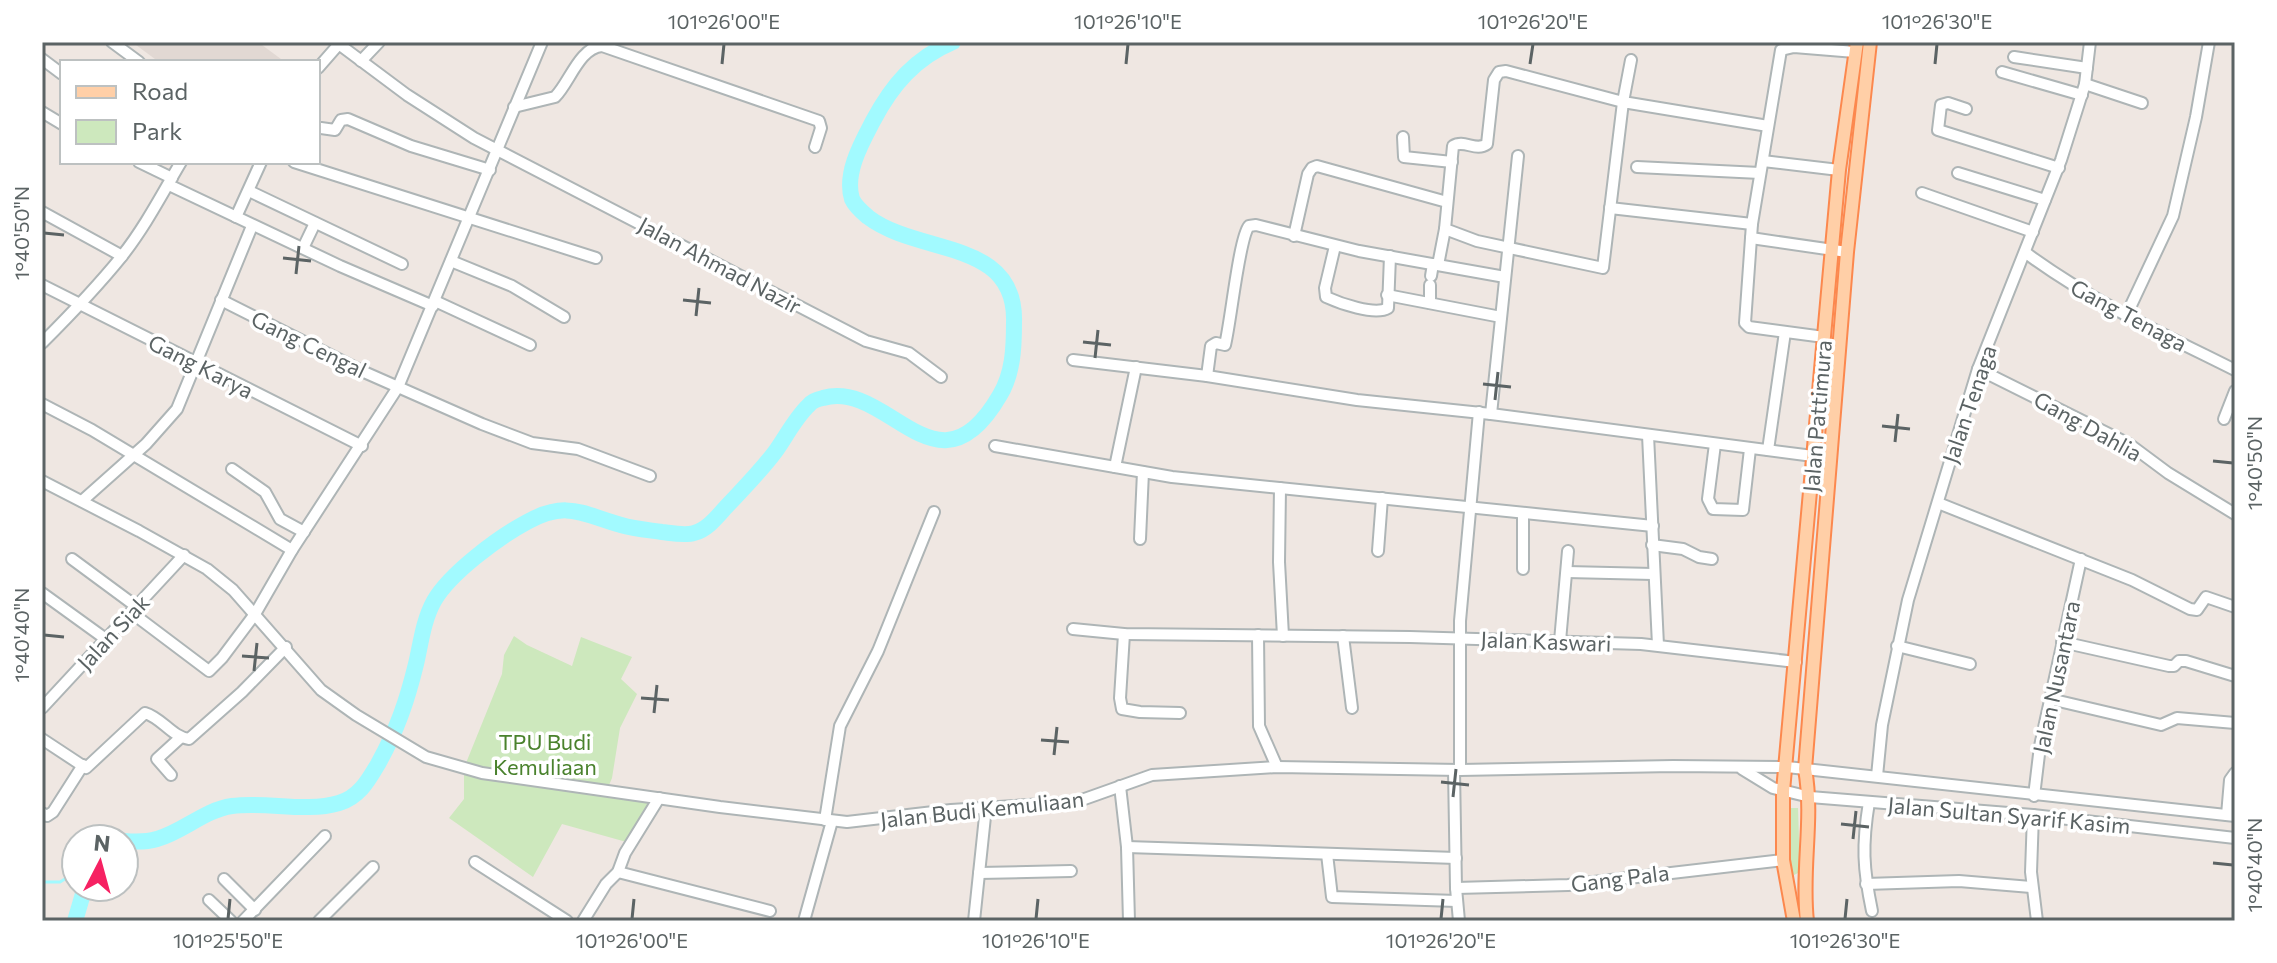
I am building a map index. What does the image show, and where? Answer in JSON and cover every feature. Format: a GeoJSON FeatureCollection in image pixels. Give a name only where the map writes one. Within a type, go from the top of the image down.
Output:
{"type":"FeatureCollection","features":[{"type":"Feature","properties":{"kind":"main road","name":"Jalan Pattimura"},"geometry":{"type":"LineString","coordinates":[[1807,921],[1805,846],[1810,797],[1805,769],[1847,252],[1870,42]]}},
{"type":"Feature","properties":{"kind":"main road","name":"Jalan Pattimura"},"geometry":{"type":"LineString","coordinates":[[1794,921],[1783,860],[1783,791],[1839,170],[1856,47]]}},
{"type":"Feature","properties":{"kind":"street"},"geometry":{"type":"LineString","coordinates":[[112,42],[136,60]]}},
{"type":"Feature","properties":{"kind":"street"},"geometry":{"type":"LineString","coordinates":[[361,61],[379,42]]}},
{"type":"Feature","properties":{"kind":"street"},"geometry":{"type":"LineString","coordinates":[[72,559],[209,671],[222,658],[255,614],[292,550],[398,387],[542,42]]}},
{"type":"Feature","properties":{"kind":"street","name":"Jalan Tenaga"},"geometry":{"type":"LineString","coordinates":[[1877,776],[1882,725],[1897,646],[1938,503],[1978,369],[2059,168],[2083,89],[2090,42]]}},
{"type":"Feature","properties":{"kind":"street"},"geometry":{"type":"LineString","coordinates":[[2126,316],[2173,216],[2196,117],[2209,42]]}},
{"type":"Feature","properties":{"kind":"street"},"geometry":{"type":"LineString","coordinates":[[320,65],[337,43]]}},
{"type":"Feature","properties":{"kind":"street","name":"Jalan Ahmad Nazir"},"geometry":{"type":"LineString","coordinates":[[337,43],[435,114],[498,151],[866,341],[909,353],[941,377]]}},
{"type":"Feature","properties":{"kind":"street"},"geometry":{"type":"LineString","coordinates":[[514,107],[555,97],[586,53],[602,46],[819,121],[821,128],[815,147]]}},
{"type":"Feature","properties":{"kind":"street"},"geometry":{"type":"LineString","coordinates":[[1824,337],[1749,327],[1745,323],[1752,224],[1781,50],[1794,47],[1856,47]]}},
{"type":"Feature","properties":{"kind":"street"},"geometry":{"type":"LineString","coordinates":[[2014,57],[2087,68]]}},
{"type":"Feature","properties":{"kind":"street"},"geometry":{"type":"LineString","coordinates":[[42,59],[60,72]]}},
{"type":"Feature","properties":{"kind":"street"},"geometry":{"type":"LineString","coordinates":[[1445,229],[1507,248],[1603,268],[1631,60]]}},
{"type":"Feature","properties":{"kind":"street"},"geometry":{"type":"LineString","coordinates":[[1430,303],[1431,281],[1445,229],[1453,146],[1456,143],[1478,148],[1487,144],[1494,80],[1499,72],[1506,71],[1623,102],[1768,126]]}},
{"type":"Feature","properties":{"kind":"street"},"geometry":{"type":"LineString","coordinates":[[2002,72],[2142,103]]}},
{"type":"Feature","properties":{"kind":"street"},"geometry":{"type":"LineString","coordinates":[[1966,109],[1948,103],[1941,105],[1938,130],[2059,168]]}},
{"type":"Feature","properties":{"kind":"street"},"geometry":{"type":"LineString","coordinates":[[321,128],[335,130],[341,120],[348,119],[411,146],[490,170]]}},
{"type":"Feature","properties":{"kind":"street"},"geometry":{"type":"LineString","coordinates":[[1403,137],[1404,157],[1452,162]]}},
{"type":"Feature","properties":{"kind":"street"},"geometry":{"type":"LineString","coordinates":[[1459,921],[1456,858],[1460,638],[1470,507],[1501,317],[1518,156]]}},
{"type":"Feature","properties":{"kind":"street"},"geometry":{"type":"LineString","coordinates":[[142,164],[252,226],[530,345]]}},
{"type":"Feature","properties":{"kind":"street"},"geometry":{"type":"LineString","coordinates":[[42,343],[122,256],[180,164]]}},
{"type":"Feature","properties":{"kind":"street"},"geometry":{"type":"LineString","coordinates":[[236,217],[260,164]]}},
{"type":"Feature","properties":{"kind":"street"},"geometry":{"type":"LineString","coordinates":[[300,164],[596,258]]}},
{"type":"Feature","properties":{"kind":"street"},"geometry":{"type":"LineString","coordinates":[[1294,236],[1308,174],[1317,166],[1447,202]]}},
{"type":"Feature","properties":{"kind":"street"},"geometry":{"type":"LineString","coordinates":[[1637,167],[1839,170]]}},
{"type":"Feature","properties":{"kind":"street"},"geometry":{"type":"LineString","coordinates":[[1958,173],[2045,200]]}},
{"type":"Feature","properties":{"kind":"street"},"geometry":{"type":"LineString","coordinates":[[249,191],[402,264]]}},
{"type":"Feature","properties":{"kind":"street"},"geometry":{"type":"LineString","coordinates":[[1922,193],[2033,232]]}},
{"type":"Feature","properties":{"kind":"street"},"geometry":{"type":"LineString","coordinates":[[1610,208],[1752,224]]}},
{"type":"Feature","properties":{"kind":"street"},"geometry":{"type":"LineString","coordinates":[[42,212],[122,256]]}},
{"type":"Feature","properties":{"kind":"street"},"geometry":{"type":"LineString","coordinates":[[303,248],[315,223]]}},
{"type":"Feature","properties":{"kind":"street"},"geometry":{"type":"LineString","coordinates":[[1207,376],[1211,346],[1216,343],[1225,345],[1243,237],[1247,228],[1256,225],[1335,246],[1505,277]]}},
{"type":"Feature","properties":{"kind":"street"},"geometry":{"type":"LineString","coordinates":[[82,501],[177,409],[252,226]]}},
{"type":"Feature","properties":{"kind":"street"},"geometry":{"type":"LineString","coordinates":[[1751,238],[1847,252]]}},
{"type":"Feature","properties":{"kind":"street"},"geometry":{"type":"LineString","coordinates":[[1335,246],[1325,288],[1327,299],[1386,311],[1389,305],[1390,256]]}},
{"type":"Feature","properties":{"kind":"street","name":"Gang Tenaga"},"geometry":{"type":"LineString","coordinates":[[2026,253],[2060,278],[2158,334],[2235,370]]}},
{"type":"Feature","properties":{"kind":"street"},"geometry":{"type":"LineString","coordinates":[[451,261],[512,286],[564,317]]}},
{"type":"Feature","properties":{"kind":"street","name":"Gang Karya"},"geometry":{"type":"LineString","coordinates":[[42,285],[362,446]]}},
{"type":"Feature","properties":{"kind":"street"},"geometry":{"type":"LineString","coordinates":[[1387,295],[1501,317]]}},
{"type":"Feature","properties":{"kind":"street","name":"Gang Cengal"},"geometry":{"type":"LineString","coordinates":[[221,300],[398,387],[532,443],[578,449],[650,476]]}},
{"type":"Feature","properties":{"kind":"street"},"geometry":{"type":"LineString","coordinates":[[1768,450],[1785,332]]}},
{"type":"Feature","properties":{"kind":"street"},"geometry":{"type":"LineString","coordinates":[[1073,360],[1207,376],[1357,400],[1485,413],[1813,456]]}},
{"type":"Feature","properties":{"kind":"street"},"geometry":{"type":"LineString","coordinates":[[1115,467],[1136,367]]}},
{"type":"Feature","properties":{"kind":"street","name":"Gang Dahlia"},"geometry":{"type":"LineString","coordinates":[[1978,369],[2129,444],[2168,473],[2235,514]]}},
{"type":"Feature","properties":{"kind":"street"},"geometry":{"type":"LineString","coordinates":[[2224,419],[2235,391]]}},
{"type":"Feature","properties":{"kind":"street"},"geometry":{"type":"LineString","coordinates":[[42,404],[92,430],[292,550]]}},
{"type":"Feature","properties":{"kind":"street"},"geometry":{"type":"LineString","coordinates":[[1648,435],[1658,645]]}},
{"type":"Feature","properties":{"kind":"street"},"geometry":{"type":"LineString","coordinates":[[1715,444],[1708,499],[1713,509],[1743,510],[1750,449]]}},
{"type":"Feature","properties":{"kind":"street"},"geometry":{"type":"LineString","coordinates":[[995,446],[1143,472],[1653,526]]}},
{"type":"Feature","properties":{"kind":"street"},"geometry":{"type":"LineString","coordinates":[[232,469],[265,492],[280,519],[304,532]]}},
{"type":"Feature","properties":{"kind":"street"},"geometry":{"type":"LineString","coordinates":[[1140,539],[1143,472]]}},
{"type":"Feature","properties":{"kind":"street","name":"Jalan Budi Kemuliaan"},"geometry":{"type":"LineString","coordinates":[[42,481],[184,555],[233,590],[327,695],[421,754],[471,771],[828,821],[864,821],[986,807],[1076,802],[1139,778],[1163,773],[1277,767],[1457,770],[1787,767],[2231,815]]}},
{"type":"Feature","properties":{"kind":"street"},"geometry":{"type":"LineString","coordinates":[[1280,488],[1279,562],[1283,636]]}},
{"type":"Feature","properties":{"kind":"street"},"geometry":{"type":"LineString","coordinates":[[1378,551],[1382,498]]}},
{"type":"Feature","properties":{"kind":"street"},"geometry":{"type":"LineString","coordinates":[[1938,503],[2132,580],[2190,609],[2197,610],[2206,597],[2235,607]]}},
{"type":"Feature","properties":{"kind":"street"},"geometry":{"type":"LineString","coordinates":[[804,921],[828,821],[840,726],[878,651],[934,512]]}},
{"type":"Feature","properties":{"kind":"street"},"geometry":{"type":"LineString","coordinates":[[1523,514],[1523,569]]}},
{"type":"Feature","properties":{"kind":"street"},"geometry":{"type":"LineString","coordinates":[[1652,545],[1683,549],[1712,559]]}},
{"type":"Feature","properties":{"kind":"street"},"geometry":{"type":"LineString","coordinates":[[1560,641],[1568,551]]}},
{"type":"Feature","properties":{"kind":"street","name":"Jalan Siak"},"geometry":{"type":"LineString","coordinates":[[42,708],[184,555]]}},
{"type":"Feature","properties":{"kind":"street","name":"Jalan Nusantara"},"geometry":{"type":"LineString","coordinates":[[2034,796],[2040,746],[2081,559]]}},
{"type":"Feature","properties":{"kind":"street"},"geometry":{"type":"LineString","coordinates":[[1567,572],[1653,574]]}},
{"type":"Feature","properties":{"kind":"street"},"geometry":{"type":"LineString","coordinates":[[42,593],[107,640]]}},
{"type":"Feature","properties":{"kind":"street","name":"Jalan Kaswari"},"geometry":{"type":"LineString","coordinates":[[1073,629],[1124,634],[1460,638],[1658,645],[1796,662]]}},
{"type":"Feature","properties":{"kind":"street"},"geometry":{"type":"LineString","coordinates":[[1124,634],[1122,709],[1180,713]]}},
{"type":"Feature","properties":{"kind":"street"},"geometry":{"type":"LineString","coordinates":[[1258,635],[1259,726],[1277,767]]}},
{"type":"Feature","properties":{"kind":"street"},"geometry":{"type":"LineString","coordinates":[[1343,636],[1352,708]]}},
{"type":"Feature","properties":{"kind":"street"},"geometry":{"type":"LineString","coordinates":[[2062,642],[2169,666],[2186,661],[2235,676]]}},
{"type":"Feature","properties":{"kind":"street"},"geometry":{"type":"LineString","coordinates":[[1897,646],[1970,664]]}},
{"type":"Feature","properties":{"kind":"street"},"geometry":{"type":"LineString","coordinates":[[171,775],[157,759],[180,738],[194,737],[286,647]]}},
{"type":"Feature","properties":{"kind":"street"},"geometry":{"type":"LineString","coordinates":[[2050,699],[2161,725],[2177,718],[2235,723]]}},
{"type":"Feature","properties":{"kind":"street"},"geometry":{"type":"LineString","coordinates":[[42,739],[86,768],[91,767],[145,713],[154,716],[180,738]]}},
{"type":"Feature","properties":{"kind":"street"},"geometry":{"type":"LineString","coordinates":[[42,813],[47,816],[53,812],[83,765]]}},
{"type":"Feature","properties":{"kind":"street","name":"Jalan Budi Kemuliaan"},"geometry":{"type":"LineString","coordinates":[[1736,766],[1783,791]]}},
{"type":"Feature","properties":{"kind":"street"},"geometry":{"type":"LineString","coordinates":[[2231,815],[2230,780],[2235,773]]}},
{"type":"Feature","properties":{"kind":"street"},"geometry":{"type":"LineString","coordinates":[[1120,786],[1127,847],[1129,921]]}},
{"type":"Feature","properties":{"kind":"street","name":"Jalan Sultan Syarif Kasim"},"geometry":{"type":"LineString","coordinates":[[1783,791],[1810,797],[2033,815],[2235,838]]}},
{"type":"Feature","properties":{"kind":"street"},"geometry":{"type":"LineString","coordinates":[[583,921],[606,884],[618,872],[625,853],[659,798]]}},
{"type":"Feature","properties":{"kind":"street"},"geometry":{"type":"LineString","coordinates":[[1869,802],[1863,853],[1872,911]]}},
{"type":"Feature","properties":{"kind":"street"},"geometry":{"type":"LineString","coordinates":[[974,921],[986,807]]}},
{"type":"Feature","properties":{"kind":"street"},"geometry":{"type":"LineString","coordinates":[[2208,835],[2211,813]]}},
{"type":"Feature","properties":{"kind":"street"},"geometry":{"type":"LineString","coordinates":[[2033,815],[2031,887],[2037,921]]}},
{"type":"Feature","properties":{"kind":"street"},"geometry":{"type":"LineString","coordinates":[[243,921],[325,836]]}},
{"type":"Feature","properties":{"kind":"street"},"geometry":{"type":"LineString","coordinates":[[1127,847],[1456,858]]}},
{"type":"Feature","properties":{"kind":"street"},"geometry":{"type":"LineString","coordinates":[[1327,854],[1332,897],[1457,901]]}},
{"type":"Feature","properties":{"kind":"street","name":"Gang Pala"},"geometry":{"type":"LineString","coordinates":[[1456,888],[1568,885],[1783,860]]}},
{"type":"Feature","properties":{"kind":"street"},"geometry":{"type":"LineString","coordinates":[[475,862],[567,921]]}},
{"type":"Feature","properties":{"kind":"street"},"geometry":{"type":"LineString","coordinates":[[319,921],[373,867]]}},
{"type":"Feature","properties":{"kind":"street"},"geometry":{"type":"LineString","coordinates":[[979,873],[1071,871]]}},
{"type":"Feature","properties":{"kind":"street"},"geometry":{"type":"LineString","coordinates":[[618,872],[770,911]]}},
{"type":"Feature","properties":{"kind":"street"},"geometry":{"type":"LineString","coordinates":[[224,879],[255,910]]}},
{"type":"Feature","properties":{"kind":"street"},"geometry":{"type":"LineString","coordinates":[[1866,884],[1959,881],[2031,887]]}},
{"type":"Feature","properties":{"kind":"street"},"geometry":{"type":"LineString","coordinates":[[209,900],[231,921]]}},
{"type":"Feature","properties":{"kind":"shaded area"},"geometry":{"type":"Polygon","coordinates":[[[132,42],[258,42],[282,60],[156,60],[132,42]]]}},
{"type":"Feature","properties":{"kind":"green space","name":"TPU Budi Kemuliaan"},"geometry":{"type":"Polygon","coordinates":[[[514,636],[572,666],[581,637],[632,657],[621,679],[637,694],[620,728],[612,778],[607,790],[653,798],[630,843],[562,824],[533,877],[449,818],[464,799],[464,768],[502,674],[504,655],[514,636]]]}},
{"type":"Feature","properties":{"kind":"green space"},"geometry":{"type":"Polygon","coordinates":[[[1783,808],[1798,808],[1800,872],[1794,875],[1789,866],[1783,808]]]}},
{"type":"Feature","properties":{"kind":"waterway"},"geometry":{"type":"LineString","coordinates":[[140,842],[157,839],[222,808],[326,806],[352,797],[370,776],[396,727],[413,678],[425,624],[441,590],[476,557],[541,515],[574,511],[641,529],[682,534],[699,531],[715,519],[757,473],[804,410],[812,402],[823,398],[847,397],[870,405],[934,439],[955,439],[977,426],[1000,395],[1010,369],[1014,332],[1011,296],[1000,276],[983,262],[889,229],[868,217],[853,202],[850,189],[852,168],[859,148],[888,96],[916,65],[953,42]]}},
{"type":"Feature","properties":{"kind":"waterway"},"geometry":{"type":"LineString","coordinates":[[42,882],[60,882]]}},
{"type":"Feature","properties":{"kind":"waterway"},"geometry":{"type":"LineString","coordinates":[[75,921],[80,903]]}}]}
